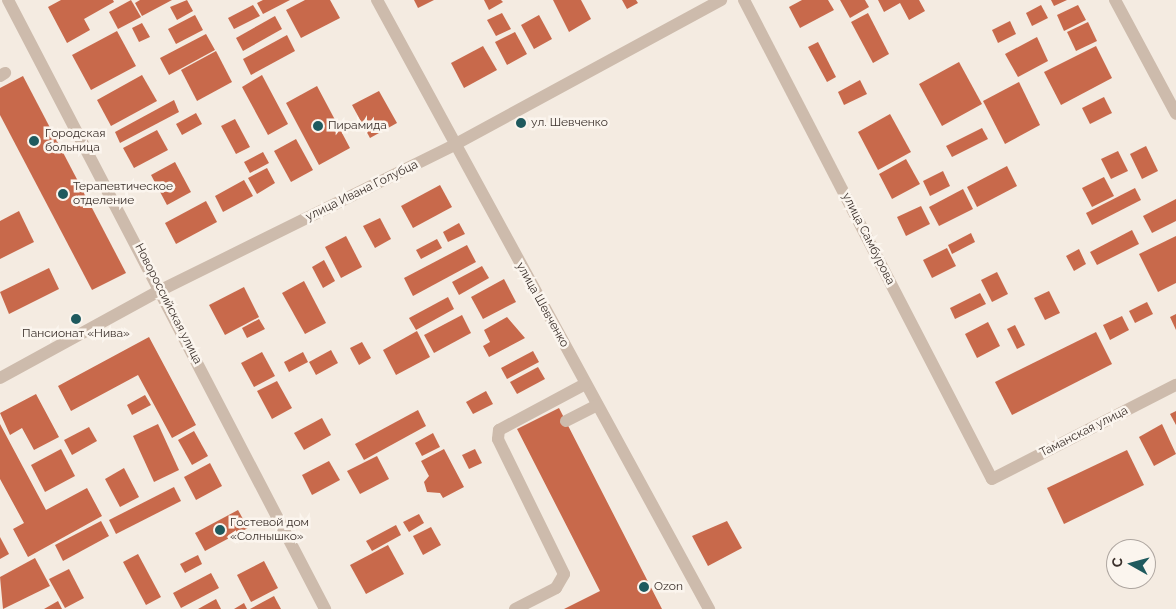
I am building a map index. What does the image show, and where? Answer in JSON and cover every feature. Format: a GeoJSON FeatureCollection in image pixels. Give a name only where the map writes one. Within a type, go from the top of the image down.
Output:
{"type":"FeatureCollection","features":[{"type":"Feature","properties":{"kind":"street","name":"Новороссийская улица"},"geometry":{"type":"LineString","coordinates":[[8,0],[161,290],[325,609]]}},
{"type":"Feature","properties":{"kind":"street","name":"улица Шевченко"},"geometry":{"type":"LineString","coordinates":[[377,0],[454,146],[710,609]]}},
{"type":"Feature","properties":{"kind":"street","name":"улица Ивана Голубца"},"geometry":{"type":"LineString","coordinates":[[0,378],[161,290],[454,146],[721,0]]}},
{"type":"Feature","properties":{"kind":"street","name":"улица Самбурова"},"geometry":{"type":"LineString","coordinates":[[744,0],[992,479]]}},
{"type":"Feature","properties":{"kind":"street"},"geometry":{"type":"LineString","coordinates":[[1115,0],[1176,114]]}},
{"type":"Feature","properties":{"kind":"street"},"geometry":{"type":"LineString","coordinates":[[515,609],[556,588],[564,574],[498,440],[499,430],[585,384]]}},
{"type":"Feature","properties":{"kind":"street","name":"Таманская улица"},"geometry":{"type":"LineString","coordinates":[[992,479],[1176,385]]}},
{"type":"Feature","properties":{"kind":"street"},"geometry":{"type":"LineString","coordinates":[[566,421],[597,405]]}},
{"type":"Feature","properties":{"kind":"building"},"geometry":{"type":"Polygon","coordinates":[[[61,0],[113,0],[114,2],[84,19],[90,30],[67,43],[48,7],[61,0]]]}},
{"type":"Feature","properties":{"kind":"building"},"geometry":{"type":"Polygon","coordinates":[[[131,0],[141,17],[118,29],[109,12],[131,0]]]}},
{"type":"Feature","properties":{"kind":"building"},"geometry":{"type":"Polygon","coordinates":[[[140,0],[172,0],[142,16],[135,3],[140,0]]]}},
{"type":"Feature","properties":{"kind":"building"},"geometry":{"type":"Polygon","coordinates":[[[187,0],[193,11],[177,20],[170,7],[187,0]]]}},
{"type":"Feature","properties":{"kind":"building"},"geometry":{"type":"Polygon","coordinates":[[[263,0],[290,0],[263,14],[257,3],[263,0]]]}},
{"type":"Feature","properties":{"kind":"building"},"geometry":{"type":"Polygon","coordinates":[[[305,0],[330,0],[340,18],[301,38],[286,10],[305,0]]]}},
{"type":"Feature","properties":{"kind":"building"},"geometry":{"type":"Polygon","coordinates":[[[414,0],[434,0],[418,8],[414,0]]]}},
{"type":"Feature","properties":{"kind":"building"},"geometry":{"type":"Polygon","coordinates":[[[484,0],[501,0],[503,2],[489,10],[484,0]]]}},
{"type":"Feature","properties":{"kind":"building"},"geometry":{"type":"Polygon","coordinates":[[[553,0],[581,0],[591,19],[569,32],[553,0]]]}},
{"type":"Feature","properties":{"kind":"building"},"geometry":{"type":"Polygon","coordinates":[[[622,0],[636,0],[638,3],[627,9],[622,0]]]}},
{"type":"Feature","properties":{"kind":"building"},"geometry":{"type":"Polygon","coordinates":[[[802,0],[828,0],[834,10],[800,28],[789,7],[802,0]]]}},
{"type":"Feature","properties":{"kind":"building"},"geometry":{"type":"Polygon","coordinates":[[[840,0],[865,0],[869,7],[850,18],[840,0]]]}},
{"type":"Feature","properties":{"kind":"building"},"geometry":{"type":"Polygon","coordinates":[[[878,0],[919,0],[925,11],[909,20],[900,3],[884,12],[878,0]]]}},
{"type":"Feature","properties":{"kind":"building"},"geometry":{"type":"Polygon","coordinates":[[[1051,0],[1067,0],[1054,6],[1051,0]]]}},
{"type":"Feature","properties":{"kind":"building"},"geometry":{"type":"Polygon","coordinates":[[[253,5],[260,16],[234,29],[228,18],[253,5]]]}},
{"type":"Feature","properties":{"kind":"building"},"geometry":{"type":"Polygon","coordinates":[[[1041,5],[1048,18],[1032,26],[1026,13],[1041,5]]]}},
{"type":"Feature","properties":{"kind":"building"},"geometry":{"type":"Polygon","coordinates":[[[1078,5],[1086,20],[1064,31],[1057,15],[1078,5]]]}},
{"type":"Feature","properties":{"kind":"building"},"geometry":{"type":"Polygon","coordinates":[[[502,13],[511,29],[496,36],[487,20],[502,13]]]}},
{"type":"Feature","properties":{"kind":"building"},"geometry":{"type":"Polygon","coordinates":[[[868,13],[889,54],[873,63],[851,22],[868,13]]]}},
{"type":"Feature","properties":{"kind":"building"},"geometry":{"type":"Polygon","coordinates":[[[195,15],[203,30],[176,44],[168,29],[195,15]]]}},
{"type":"Feature","properties":{"kind":"building"},"geometry":{"type":"Polygon","coordinates":[[[539,15],[552,39],[534,49],[521,25],[539,15]]]}},
{"type":"Feature","properties":{"kind":"building"},"geometry":{"type":"Polygon","coordinates":[[[275,16],[282,29],[243,51],[236,38],[275,16]]]}},
{"type":"Feature","properties":{"kind":"building"},"geometry":{"type":"Polygon","coordinates":[[[1010,21],[1016,34],[998,43],[992,30],[1010,21]]]}},
{"type":"Feature","properties":{"kind":"building"},"geometry":{"type":"Polygon","coordinates":[[[1088,22],[1097,41],[1076,51],[1067,32],[1088,22]]]}},
{"type":"Feature","properties":{"kind":"building"},"geometry":{"type":"Polygon","coordinates":[[[142,23],[150,37],[139,42],[132,28],[142,23]]]}},
{"type":"Feature","properties":{"kind":"building"},"geometry":{"type":"Polygon","coordinates":[[[117,31],[136,66],[91,90],[72,55],[117,31]]]}},
{"type":"Feature","properties":{"kind":"building"},"geometry":{"type":"Polygon","coordinates":[[[515,32],[527,54],[507,65],[495,42],[515,32]]]}},
{"type":"Feature","properties":{"kind":"building"},"geometry":{"type":"Polygon","coordinates":[[[206,34],[215,50],[169,75],[160,58],[206,34]]]}},
{"type":"Feature","properties":{"kind":"building"},"geometry":{"type":"Polygon","coordinates":[[[287,35],[295,51],[251,75],[243,59],[287,35]]]}},
{"type":"Feature","properties":{"kind":"building"},"geometry":{"type":"Polygon","coordinates":[[[1037,37],[1048,61],[1018,77],[1005,54],[1037,37]]]}},
{"type":"Feature","properties":{"kind":"building"},"geometry":{"type":"Polygon","coordinates":[[[818,42],[836,77],[827,82],[808,47],[818,42]]]}},
{"type":"Feature","properties":{"kind":"building"},"geometry":{"type":"Polygon","coordinates":[[[483,46],[497,70],[464,88],[451,63],[483,46]]]}},
{"type":"Feature","properties":{"kind":"building"},"geometry":{"type":"Polygon","coordinates":[[[1096,46],[1112,78],[1061,105],[1044,72],[1096,46]]]}},
{"type":"Feature","properties":{"kind":"building"},"geometry":{"type":"Polygon","coordinates":[[[216,51],[232,82],[197,101],[181,70],[216,51]]]}},
{"type":"Feature","properties":{"kind":"building"},"geometry":{"type":"Polygon","coordinates":[[[959,62],[982,104],[942,126],[919,84],[959,62]]]}},
{"type":"Feature","properties":{"kind":"building"},"geometry":{"type":"Polygon","coordinates":[[[142,75],[157,101],[111,126],[97,100],[142,75]]]}},
{"type":"Feature","properties":{"kind":"building"},"geometry":{"type":"Polygon","coordinates":[[[262,75],[288,124],[268,135],[242,87],[262,75]]]}},
{"type":"Feature","properties":{"kind":"building","name":"Терапевтическое отделение"},"geometry":{"type":"Polygon","coordinates":[[[23,76],[126,273],[92,290],[0,115],[0,88],[23,76]]]}},
{"type":"Feature","properties":{"kind":"building"},"geometry":{"type":"Polygon","coordinates":[[[860,80],[867,94],[844,105],[838,92],[860,80]]]}},
{"type":"Feature","properties":{"kind":"building"},"geometry":{"type":"Polygon","coordinates":[[[1019,82],[1040,125],[1005,144],[983,101],[1019,82]]]}},
{"type":"Feature","properties":{"kind":"building","name":"Пирамида"},"geometry":{"type":"Polygon","coordinates":[[[317,86],[350,148],[319,165],[286,103],[317,86]]]}},
{"type":"Feature","properties":{"kind":"building"},"geometry":{"type":"Polygon","coordinates":[[[379,91],[397,123],[370,138],[352,105],[379,91]]]}},
{"type":"Feature","properties":{"kind":"building"},"geometry":{"type":"Polygon","coordinates":[[[1104,97],[1112,113],[1090,124],[1082,108],[1104,97]]]}},
{"type":"Feature","properties":{"kind":"building"},"geometry":{"type":"Polygon","coordinates":[[[174,100],[179,112],[120,143],[115,132],[174,100]]]}},
{"type":"Feature","properties":{"kind":"building"},"geometry":{"type":"Polygon","coordinates":[[[196,113],[202,124],[182,135],[176,124],[196,113]]]}},
{"type":"Feature","properties":{"kind":"building"},"geometry":{"type":"Polygon","coordinates":[[[890,114],[911,152],[878,170],[858,132],[890,114]]]}},
{"type":"Feature","properties":{"kind":"building"},"geometry":{"type":"Polygon","coordinates":[[[235,119],[250,147],[236,154],[221,126],[235,119]]]}},
{"type":"Feature","properties":{"kind":"building"},"geometry":{"type":"Polygon","coordinates":[[[982,128],[988,139],[952,157],[946,146],[982,128]]]}},
{"type":"Feature","properties":{"kind":"building"},"geometry":{"type":"Polygon","coordinates":[[[157,130],[168,150],[134,168],[123,148],[157,130]]]}},
{"type":"Feature","properties":{"kind":"building"},"geometry":{"type":"Polygon","coordinates":[[[296,139],[313,170],[291,182],[274,151],[296,139]]]}},
{"type":"Feature","properties":{"kind":"building"},"geometry":{"type":"Polygon","coordinates":[[[1146,146],[1158,171],[1142,179],[1130,154],[1146,146]]]}},
{"type":"Feature","properties":{"kind":"building"},"geometry":{"type":"Polygon","coordinates":[[[1118,151],[1128,171],[1111,179],[1101,159],[1118,151]]]}},
{"type":"Feature","properties":{"kind":"building"},"geometry":{"type":"Polygon","coordinates":[[[263,152],[269,163],[250,173],[244,162],[263,152]]]}},
{"type":"Feature","properties":{"kind":"building"},"geometry":{"type":"Polygon","coordinates":[[[906,159],[920,184],[892,199],[879,174],[906,159]]]}},
{"type":"Feature","properties":{"kind":"building"},"geometry":{"type":"Polygon","coordinates":[[[175,162],[191,192],[167,205],[151,175],[175,162]]]}},
{"type":"Feature","properties":{"kind":"building"},"geometry":{"type":"Polygon","coordinates":[[[1007,166],[1017,186],[977,207],[967,187],[1007,166]]]}},
{"type":"Feature","properties":{"kind":"building"},"geometry":{"type":"Polygon","coordinates":[[[267,168],[275,183],[257,194],[248,178],[267,168]]]}},
{"type":"Feature","properties":{"kind":"building"},"geometry":{"type":"Polygon","coordinates":[[[943,171],[950,186],[930,196],[923,181],[943,171]]]}},
{"type":"Feature","properties":{"kind":"building"},"geometry":{"type":"Polygon","coordinates":[[[1104,177],[1114,196],[1092,207],[1082,188],[1104,177]]]}},
{"type":"Feature","properties":{"kind":"building"},"geometry":{"type":"Polygon","coordinates":[[[244,180],[253,196],[223,212],[215,196],[244,180]]]}},
{"type":"Feature","properties":{"kind":"building"},"geometry":{"type":"Polygon","coordinates":[[[440,185],[452,207],[413,228],[401,206],[440,185]]]}},
{"type":"Feature","properties":{"kind":"building"},"geometry":{"type":"Polygon","coordinates":[[[1135,188],[1141,200],[1092,225],[1086,213],[1135,188]]]}},
{"type":"Feature","properties":{"kind":"building"},"geometry":{"type":"Polygon","coordinates":[[[963,189],[973,209],[939,226],[929,207],[963,189]]]}},
{"type":"Feature","properties":{"kind":"building"},"geometry":{"type":"Polygon","coordinates":[[[1176,199],[1176,221],[1152,233],[1143,216],[1176,199]]]}},
{"type":"Feature","properties":{"kind":"building"},"geometry":{"type":"Polygon","coordinates":[[[206,201],[217,222],[176,244],[165,223],[206,201]]]}},
{"type":"Feature","properties":{"kind":"building"},"geometry":{"type":"Polygon","coordinates":[[[921,206],[930,224],[906,236],[897,217],[921,206]]]}},
{"type":"Feature","properties":{"kind":"building"},"geometry":{"type":"Polygon","coordinates":[[[19,211],[34,242],[0,259],[0,221],[19,211]]]}},
{"type":"Feature","properties":{"kind":"building"},"geometry":{"type":"Polygon","coordinates":[[[380,218],[391,239],[375,248],[363,226],[380,218]]]}},
{"type":"Feature","properties":{"kind":"building"},"geometry":{"type":"Polygon","coordinates":[[[459,223],[465,234],[448,242],[443,232],[459,223]]]}},
{"type":"Feature","properties":{"kind":"building"},"geometry":{"type":"Polygon","coordinates":[[[1132,230],[1139,244],[1097,265],[1090,252],[1132,230]]]}},
{"type":"Feature","properties":{"kind":"building"},"geometry":{"type":"Polygon","coordinates":[[[971,233],[975,242],[952,254],[948,245],[971,233]]]}},
{"type":"Feature","properties":{"kind":"building"},"geometry":{"type":"Polygon","coordinates":[[[346,236],[362,267],[341,278],[325,247],[346,236]]]}},
{"type":"Feature","properties":{"kind":"building"},"geometry":{"type":"Polygon","coordinates":[[[1176,236],[1176,283],[1158,292],[1139,254],[1176,236]]]}},
{"type":"Feature","properties":{"kind":"building"},"geometry":{"type":"Polygon","coordinates":[[[437,239],[442,248],[421,259],[416,250],[437,239]]]}},
{"type":"Feature","properties":{"kind":"building"},"geometry":{"type":"Polygon","coordinates":[[[467,245],[476,262],[413,296],[404,278],[467,245]]]}},
{"type":"Feature","properties":{"kind":"building"},"geometry":{"type":"Polygon","coordinates":[[[947,248],[956,266],[932,278],[923,260],[947,248]]]}},
{"type":"Feature","properties":{"kind":"building"},"geometry":{"type":"Polygon","coordinates":[[[1079,249],[1086,264],[1074,271],[1066,256],[1079,249]]]}},
{"type":"Feature","properties":{"kind":"building"},"geometry":{"type":"Polygon","coordinates":[[[324,260],[335,281],[323,288],[312,267],[324,260]]]}},
{"type":"Feature","properties":{"kind":"building"},"geometry":{"type":"Polygon","coordinates":[[[482,266],[489,278],[459,295],[452,282],[482,266]]]}},
{"type":"Feature","properties":{"kind":"building"},"geometry":{"type":"Polygon","coordinates":[[[49,268],[59,289],[9,314],[0,292],[49,268]]]}},
{"type":"Feature","properties":{"kind":"building"},"geometry":{"type":"Polygon","coordinates":[[[997,272],[1008,294],[992,302],[981,280],[997,272]]]}},
{"type":"Feature","properties":{"kind":"building"},"geometry":{"type":"Polygon","coordinates":[[[504,279],[516,302],[483,319],[471,297],[504,279]]]}},
{"type":"Feature","properties":{"kind":"building"},"geometry":{"type":"Polygon","coordinates":[[[304,281],[326,323],[305,334],[282,293],[304,281]]]}},
{"type":"Feature","properties":{"kind":"building"},"geometry":{"type":"Polygon","coordinates":[[[244,287],[259,317],[225,335],[209,305],[244,287]]]}},
{"type":"Feature","properties":{"kind":"building"},"geometry":{"type":"Polygon","coordinates":[[[1049,291],[1060,313],[1045,320],[1034,298],[1049,291]]]}},
{"type":"Feature","properties":{"kind":"building"},"geometry":{"type":"Polygon","coordinates":[[[980,293],[986,304],[955,319],[950,308],[980,293]]]}},
{"type":"Feature","properties":{"kind":"building"},"geometry":{"type":"Polygon","coordinates":[[[448,297],[454,309],[416,330],[409,318],[448,297]]]}},
{"type":"Feature","properties":{"kind":"building"},"geometry":{"type":"Polygon","coordinates":[[[1147,302],[1153,314],[1135,323],[1129,311],[1147,302]]]}},
{"type":"Feature","properties":{"kind":"building"},"geometry":{"type":"Polygon","coordinates":[[[1176,314],[1176,330],[1170,317],[1176,314]]]}},
{"type":"Feature","properties":{"kind":"building"},"geometry":{"type":"Polygon","coordinates":[[[462,315],[471,333],[434,353],[424,335],[462,315]]]}},
{"type":"Feature","properties":{"kind":"building"},"geometry":{"type":"Polygon","coordinates":[[[1122,316],[1129,330],[1110,340],[1103,325],[1122,316]]]}},
{"type":"Feature","properties":{"kind":"building"},"geometry":{"type":"Polygon","coordinates":[[[507,317],[525,338],[489,357],[483,346],[490,342],[484,330],[507,317]]]}},
{"type":"Feature","properties":{"kind":"building"},"geometry":{"type":"Polygon","coordinates":[[[259,319],[265,329],[247,338],[242,328],[259,319]]]}},
{"type":"Feature","properties":{"kind":"building"},"geometry":{"type":"Polygon","coordinates":[[[988,322],[1000,346],[977,358],[965,334],[988,322]]]}},
{"type":"Feature","properties":{"kind":"building"},"geometry":{"type":"Polygon","coordinates":[[[1015,325],[1025,345],[1017,349],[1007,329],[1015,325]]]}},
{"type":"Feature","properties":{"kind":"building"},"geometry":{"type":"Polygon","coordinates":[[[417,331],[430,357],[396,375],[383,350],[417,331]]]}},
{"type":"Feature","properties":{"kind":"building"},"geometry":{"type":"Polygon","coordinates":[[[1096,332],[1112,364],[1012,415],[995,382],[1096,332]]]}},
{"type":"Feature","properties":{"kind":"building"},"geometry":{"type":"Polygon","coordinates":[[[149,337],[196,425],[172,438],[138,375],[71,411],[58,386],[149,337]]]}},
{"type":"Feature","properties":{"kind":"building"},"geometry":{"type":"Polygon","coordinates":[[[362,342],[371,358],[359,365],[350,348],[362,342]]]}},
{"type":"Feature","properties":{"kind":"building"},"geometry":{"type":"Polygon","coordinates":[[[331,350],[338,363],[316,375],[309,362],[331,350]]]}},
{"type":"Feature","properties":{"kind":"building"},"geometry":{"type":"Polygon","coordinates":[[[533,351],[539,362],[507,379],[501,368],[533,351]]]}},
{"type":"Feature","properties":{"kind":"building"},"geometry":{"type":"Polygon","coordinates":[[[262,352],[275,376],[254,387],[241,363],[262,352]]]}},
{"type":"Feature","properties":{"kind":"building"},"geometry":{"type":"Polygon","coordinates":[[[303,352],[308,362],[289,372],[284,362],[303,352]]]}},
{"type":"Feature","properties":{"kind":"building"},"geometry":{"type":"Polygon","coordinates":[[[538,367],[545,379],[517,394],[510,382],[538,367]]]}},
{"type":"Feature","properties":{"kind":"building"},"geometry":{"type":"Polygon","coordinates":[[[277,381],[292,408],[272,419],[257,391],[277,381]]]}},
{"type":"Feature","properties":{"kind":"building"},"geometry":{"type":"Polygon","coordinates":[[[486,391],[493,404],[473,414],[466,402],[486,391]]]}},
{"type":"Feature","properties":{"kind":"building"},"geometry":{"type":"Polygon","coordinates":[[[36,394],[59,437],[34,450],[22,428],[10,435],[0,413],[36,394]]]}},
{"type":"Feature","properties":{"kind":"building"},"geometry":{"type":"Polygon","coordinates":[[[145,395],[151,405],[132,415],[127,405],[145,395]]]}},
{"type":"Feature","properties":{"kind":"building"},"geometry":{"type":"Polygon","coordinates":[[[559,408],[662,609],[564,609],[600,591],[517,429],[559,408]]]}},
{"type":"Feature","properties":{"kind":"building"},"geometry":{"type":"Polygon","coordinates":[[[418,410],[426,426],[364,460],[355,444],[418,410]]]}},
{"type":"Feature","properties":{"kind":"building"},"geometry":{"type":"Polygon","coordinates":[[[1176,411],[1176,425],[1170,414],[1176,411]]]}},
{"type":"Feature","properties":{"kind":"building"},"geometry":{"type":"Polygon","coordinates":[[[322,418],[331,435],[304,450],[294,433],[322,418]]]}},
{"type":"Feature","properties":{"kind":"building"},"geometry":{"type":"Polygon","coordinates":[[[0,424],[46,510],[87,488],[102,516],[28,557],[13,529],[24,523],[0,479],[0,424]]]}},
{"type":"Feature","properties":{"kind":"building"},"geometry":{"type":"Polygon","coordinates":[[[158,424],[179,470],[154,482],[133,436],[158,424]]]}},
{"type":"Feature","properties":{"kind":"building"},"geometry":{"type":"Polygon","coordinates":[[[1162,424],[1176,454],[1154,466],[1139,437],[1162,424]]]}},
{"type":"Feature","properties":{"kind":"building"},"geometry":{"type":"Polygon","coordinates":[[[89,427],[97,441],[72,455],[64,440],[89,427]]]}},
{"type":"Feature","properties":{"kind":"building"},"geometry":{"type":"Polygon","coordinates":[[[194,431],[208,456],[192,465],[178,440],[194,431]]]}},
{"type":"Feature","properties":{"kind":"building"},"geometry":{"type":"Polygon","coordinates":[[[433,433],[440,447],[422,456],[415,443],[433,433]]]}},
{"type":"Feature","properties":{"kind":"building"},"geometry":{"type":"Polygon","coordinates":[[[61,449],[75,476],[45,492],[31,465],[61,449]]]}},
{"type":"Feature","properties":{"kind":"building"},"geometry":{"type":"Polygon","coordinates":[[[444,449],[464,487],[443,498],[440,493],[427,492],[424,482],[429,476],[421,461],[444,449]]]}},
{"type":"Feature","properties":{"kind":"building"},"geometry":{"type":"Polygon","coordinates":[[[475,449],[482,463],[469,469],[462,455],[475,449]]]}},
{"type":"Feature","properties":{"kind":"building"},"geometry":{"type":"Polygon","coordinates":[[[1127,450],[1144,485],[1064,524],[1047,488],[1127,450]]]}},
{"type":"Feature","properties":{"kind":"building"},"geometry":{"type":"Polygon","coordinates":[[[377,456],[389,479],[360,494],[347,471],[377,456]]]}},
{"type":"Feature","properties":{"kind":"building"},"geometry":{"type":"Polygon","coordinates":[[[329,461],[340,480],[312,495],[302,475],[329,461]]]}},
{"type":"Feature","properties":{"kind":"building"},"geometry":{"type":"Polygon","coordinates":[[[210,463],[222,486],[196,500],[184,477],[210,463]]]}},
{"type":"Feature","properties":{"kind":"building"},"geometry":{"type":"Polygon","coordinates":[[[124,468],[139,497],[120,507],[105,479],[124,468]]]}},
{"type":"Feature","properties":{"kind":"building"},"geometry":{"type":"Polygon","coordinates":[[[174,487],[181,501],[116,534],[109,520],[174,487]]]}},
{"type":"Feature","properties":{"kind":"building"},"geometry":{"type":"Polygon","coordinates":[[[238,510],[248,528],[205,551],[195,533],[238,510]]]}},
{"type":"Feature","properties":{"kind":"building"},"geometry":{"type":"Polygon","coordinates":[[[419,514],[424,523],[409,532],[403,522],[419,514]]]}},
{"type":"Feature","properties":{"kind":"building"},"geometry":{"type":"Polygon","coordinates":[[[101,521],[109,536],[63,561],[55,545],[101,521]]]}},
{"type":"Feature","properties":{"kind":"building"},"geometry":{"type":"Polygon","coordinates":[[[727,521],[742,548],[708,566],[692,536],[727,521]]]}},
{"type":"Feature","properties":{"kind":"building"},"geometry":{"type":"Polygon","coordinates":[[[396,525],[401,535],[372,551],[366,541],[396,525]]]}},
{"type":"Feature","properties":{"kind":"building"},"geometry":{"type":"Polygon","coordinates":[[[431,527],[441,545],[423,555],[413,536],[431,527]]]}},
{"type":"Feature","properties":{"kind":"building"},"geometry":{"type":"Polygon","coordinates":[[[0,537],[9,554],[0,559],[0,537]]]}},
{"type":"Feature","properties":{"kind":"building"},"geometry":{"type":"Polygon","coordinates":[[[388,545],[404,574],[366,594],[350,565],[388,545]]]}},
{"type":"Feature","properties":{"kind":"building"},"geometry":{"type":"Polygon","coordinates":[[[138,554],[161,597],[146,605],[123,562],[138,554]]]}},
{"type":"Feature","properties":{"kind":"building"},"geometry":{"type":"Polygon","coordinates":[[[198,555],[202,564],[185,573],[180,564],[198,555]]]}},
{"type":"Feature","properties":{"kind":"building"},"geometry":{"type":"Polygon","coordinates":[[[35,558],[50,586],[3,609],[0,577],[35,558]]]}},
{"type":"Feature","properties":{"kind":"building"},"geometry":{"type":"Polygon","coordinates":[[[264,561],[278,588],[251,602],[237,575],[264,561]]]}},
{"type":"Feature","properties":{"kind":"building"},"geometry":{"type":"Polygon","coordinates":[[[69,569],[84,598],[65,608],[49,579],[69,569]]]}},
{"type":"Feature","properties":{"kind":"building"},"geometry":{"type":"Polygon","coordinates":[[[211,573],[219,588],[181,608],[173,593],[211,573]]]}},
{"type":"Feature","properties":{"kind":"building"},"geometry":{"type":"Polygon","coordinates":[[[274,596],[281,609],[250,609],[274,596]]]}},
{"type":"Feature","properties":{"kind":"building"},"geometry":{"type":"Polygon","coordinates":[[[216,599],[221,609],[198,609],[216,599]]]}},
{"type":"Feature","properties":{"kind":"building"},"geometry":{"type":"Polygon","coordinates":[[[58,601],[62,609],[44,609],[58,601]]]}},
{"type":"Feature","properties":{"kind":"building"},"geometry":{"type":"Polygon","coordinates":[[[244,603],[247,609],[234,609],[244,603]]]}},
{"type":"Feature","properties":{"kind":"place","name":"ул. Шевченко"},"geometry":{"type":"Point","coordinates":[521,123]}},
{"type":"Feature","properties":{"kind":"place","name":"Пирамида"},"geometry":{"type":"Point","coordinates":[318,126]}},
{"type":"Feature","properties":{"kind":"place","name":"Городская больница"},"geometry":{"type":"Point","coordinates":[34,141]}},
{"type":"Feature","properties":{"kind":"place","name":"Терапевтическое отделение"},"geometry":{"type":"Point","coordinates":[63,194]}},
{"type":"Feature","properties":{"kind":"place","name":"Пансионат «Нива»"},"geometry":{"type":"Point","coordinates":[76,319]}},
{"type":"Feature","properties":{"kind":"place","name":"Гостевой дом «Солнышко»"},"geometry":{"type":"Point","coordinates":[220,530]}},
{"type":"Feature","properties":{"kind":"place","name":"Ozon"},"geometry":{"type":"Point","coordinates":[644,587]}}]}
